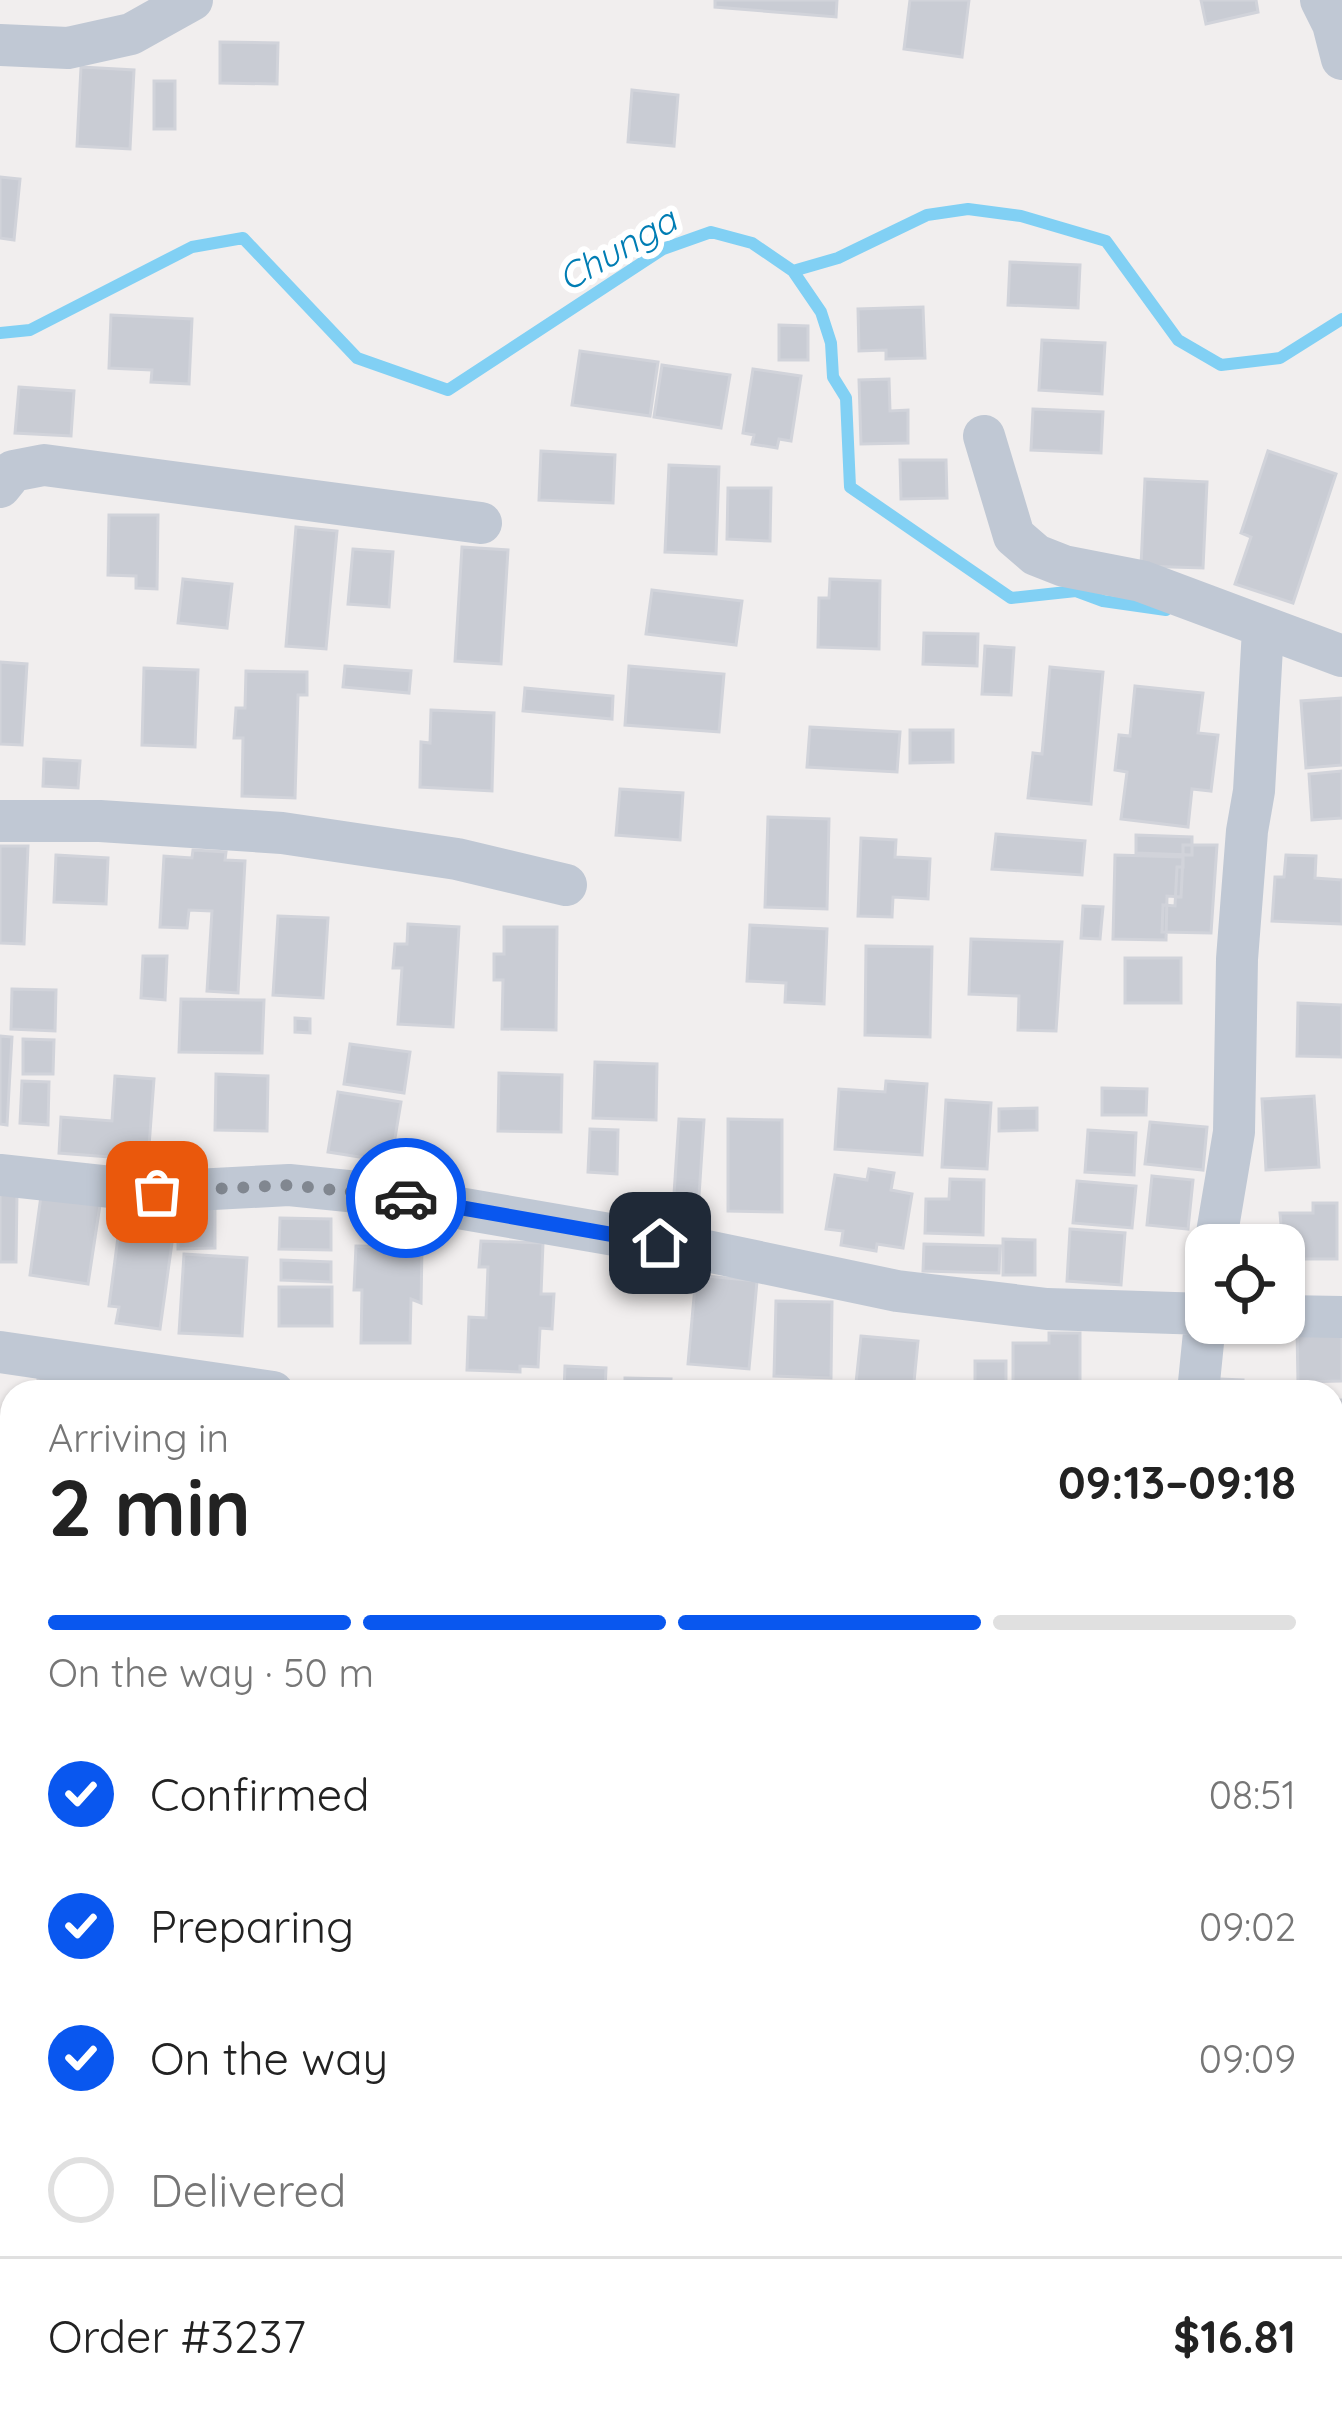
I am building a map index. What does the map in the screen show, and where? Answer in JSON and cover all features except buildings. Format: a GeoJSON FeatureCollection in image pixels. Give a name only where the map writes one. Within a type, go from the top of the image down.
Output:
{"type":"FeatureCollection","features":[{"type":"Feature","properties":{"kind":"street"},"geometry":{"type":"LineString","coordinates":[[0,44],[68,48],[131,34],[192,0]]}},
{"type":"Feature","properties":{"kind":"street"},"geometry":{"type":"LineString","coordinates":[[1321,0],[1342,59]]}},
{"type":"Feature","properties":{"kind":"street"},"geometry":{"type":"LineString","coordinates":[[984,436],[1014,536],[1036,555],[1064,566],[1141,581],[1342,656]]}},
{"type":"Feature","properties":{"kind":"street"},"geometry":{"type":"LineString","coordinates":[[0,488],[13,471],[44,465],[481,523]]}},
{"type":"Feature","properties":{"kind":"street"},"geometry":{"type":"LineString","coordinates":[[1219,1224],[1234,1132],[1240,912],[1254,791],[1263,629]]}},
{"type":"Feature","properties":{"kind":"street"},"geometry":{"type":"LineString","coordinates":[[0,821],[100,821],[282,832],[457,859],[566,885]]}},
{"type":"Feature","properties":{"kind":"street"},"geometry":{"type":"LineString","coordinates":[[0,1175],[157,1192],[289,1185],[377,1194],[702,1250],[897,1291],[1047,1309],[1185,1313]]}},
{"type":"Feature","properties":{"kind":"street"},"geometry":{"type":"LineString","coordinates":[[1305,1316],[1342,1316]]}},
{"type":"Feature","properties":{"kind":"street"},"geometry":{"type":"LineString","coordinates":[[1199,1380],[1203,1344]]}},
{"type":"Feature","properties":{"kind":"street"},"geometry":{"type":"LineString","coordinates":[[0,1352],[191,1380]]}},
{"type":"Feature","properties":{"kind":"waterway","name":"Chunga"},"geometry":{"type":"LineString","coordinates":[[0,333],[30,330],[192,247],[243,238],[357,358],[448,390],[663,249],[711,232],[752,243],[793,271],[838,258],[927,215],[968,209],[1021,216],[1106,241],[1178,340],[1221,365],[1280,358],[1342,319]]}},
{"type":"Feature","properties":{"kind":"waterway"},"geometry":{"type":"LineString","coordinates":[[793,271],[821,312],[831,343],[833,377],[846,398],[850,487],[1011,598],[1076,591],[1103,601],[1166,610]]}},
{"type":"Feature","properties":{"kind":"way so far"},"geometry":{"type":"LineString","coordinates":[[157,1192],[289,1185],[406,1198]]}},
{"type":"Feature","properties":{"kind":"route"},"geometry":{"type":"LineString","coordinates":[[406,1198],[660,1243]]}}]}
